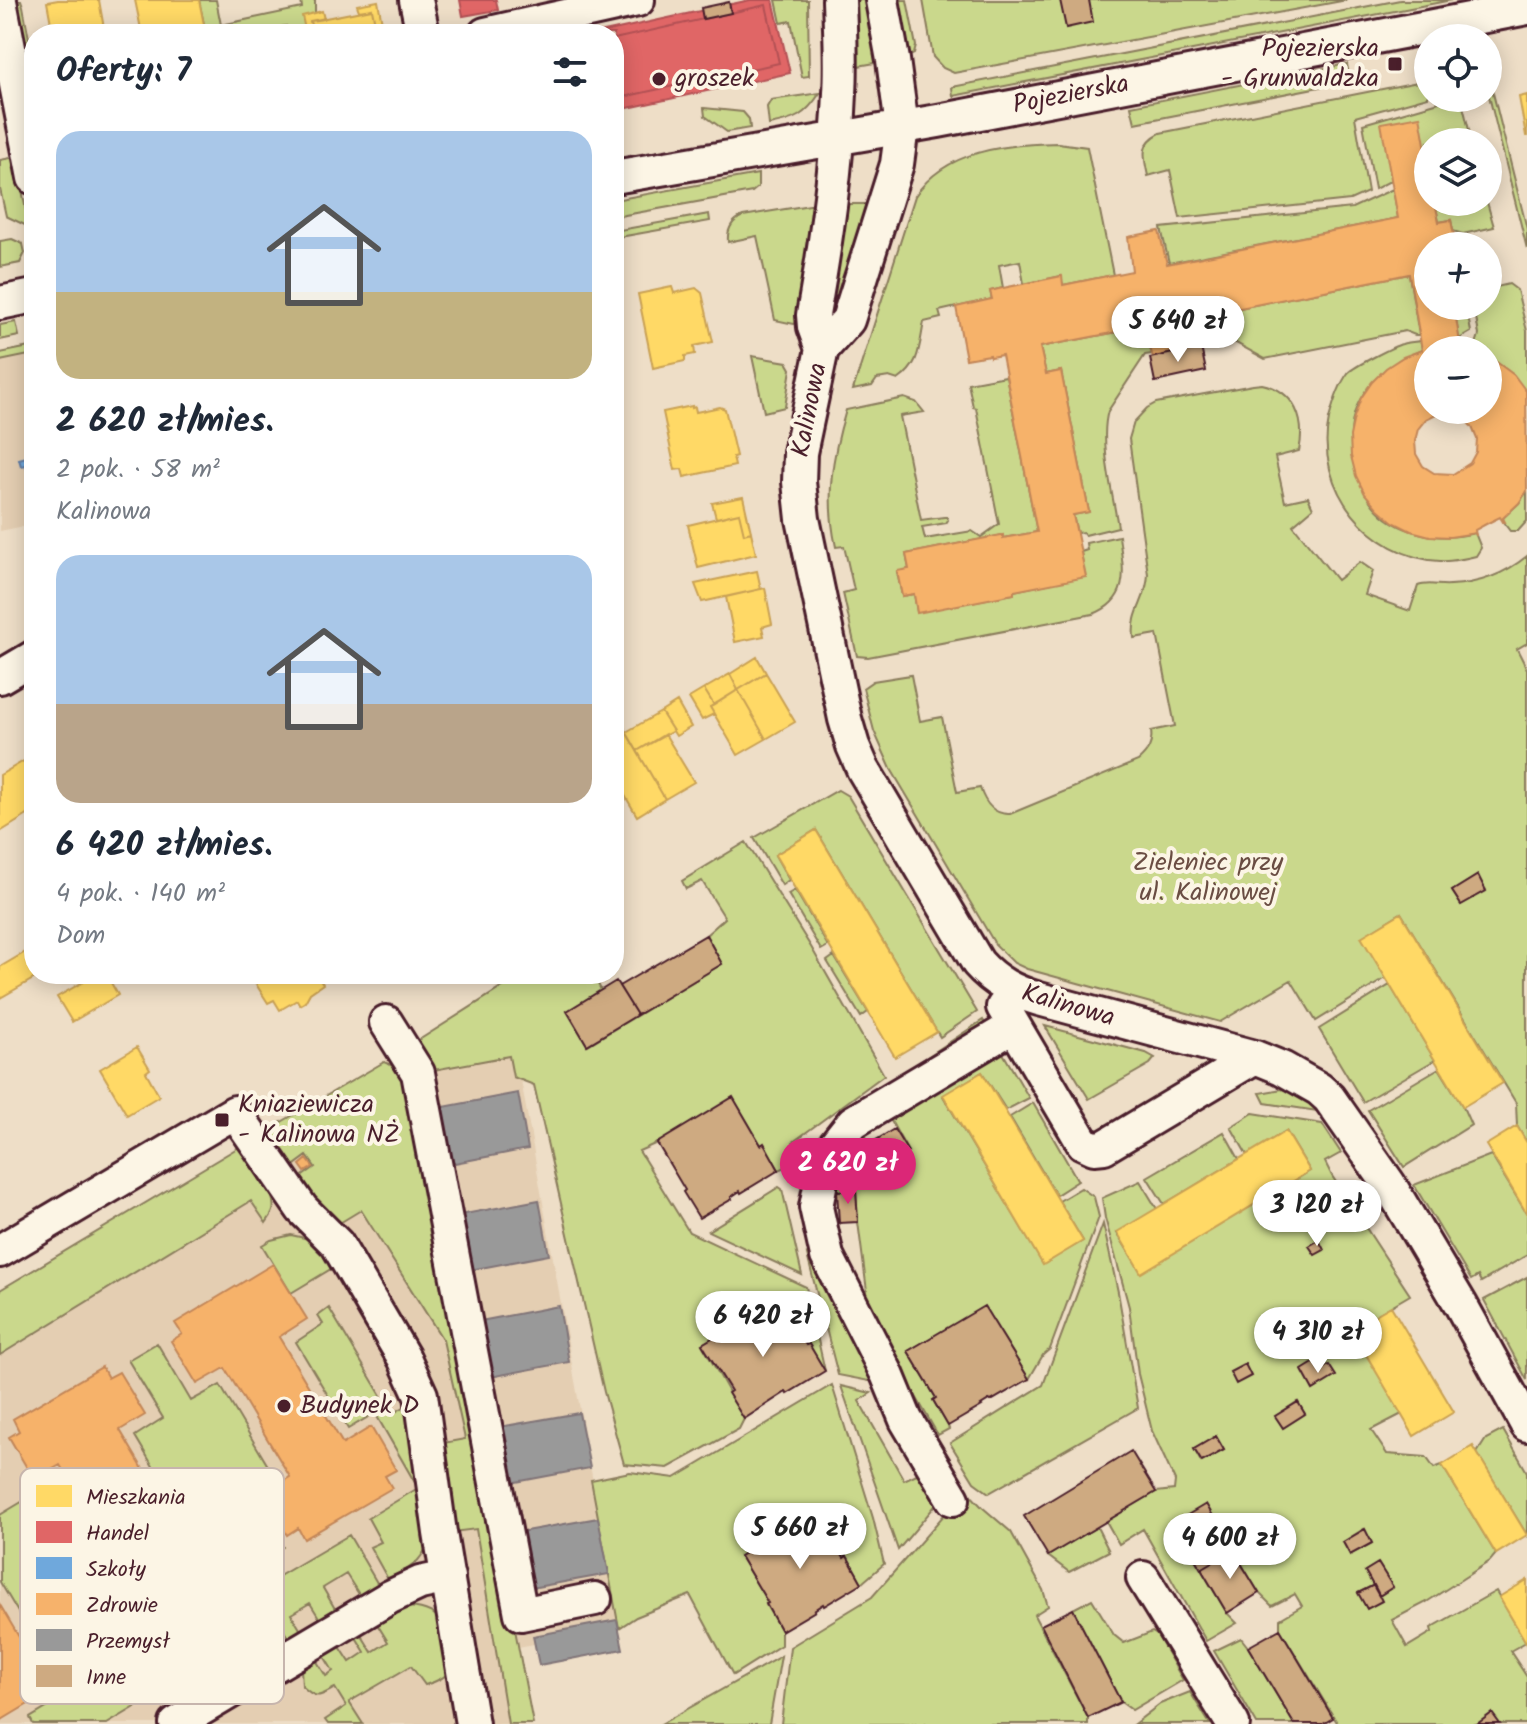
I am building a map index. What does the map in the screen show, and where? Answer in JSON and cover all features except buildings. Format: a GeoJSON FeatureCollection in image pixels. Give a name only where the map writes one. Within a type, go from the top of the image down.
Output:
{"type":"FeatureCollection","features":[{"type":"Feature","properties":{"kind":"street"},"geometry":{"type":"LineString","coordinates":[[416,0],[421,24]]}},
{"type":"Feature","properties":{"kind":"street"},"geometry":{"type":"LineString","coordinates":[[530,24],[638,0]]}},
{"type":"Feature","properties":{"kind":"street","name":"Kalinowa"},"geometry":{"type":"LineString","coordinates":[[822,349],[813,315],[826,240],[837,138],[841,89],[839,0]]}},
{"type":"Feature","properties":{"kind":"street","name":"Kalinowa"},"geometry":{"type":"LineString","coordinates":[[882,0],[902,127],[897,164],[848,320],[822,349],[803,432],[799,482],[808,547],[848,733],[863,769],[978,963],[989,976],[1021,994],[1255,1057],[1309,1082],[1329,1098],[1389,1184],[1527,1425]]}},
{"type":"Feature","properties":{"kind":"street"},"geometry":{"type":"LineString","coordinates":[[0,1],[13,143],[24,161]]}},
{"type":"Feature","properties":{"kind":"street","name":"Pojezierska"},"geometry":{"type":"LineString","coordinates":[[624,175],[902,127],[1527,8]]}},
{"type":"Feature","properties":{"kind":"street"},"geometry":{"type":"LineString","coordinates":[[0,303],[24,298]]}},
{"type":"Feature","properties":{"kind":"street"},"geometry":{"type":"LineString","coordinates":[[0,677],[24,663]]}},
{"type":"Feature","properties":{"kind":"street"},"geometry":{"type":"LineString","coordinates":[[978,963],[1083,1143],[1094,1148],[1104,1147],[1255,1057]]}},
{"type":"Feature","properties":{"kind":"street"},"geometry":{"type":"LineString","coordinates":[[386,1022],[418,1073],[521,1614],[595,1599]]}},
{"type":"Feature","properties":{"kind":"street"},"geometry":{"type":"LineString","coordinates":[[953,1499],[906,1420],[887,1374],[827,1256],[816,1207],[826,1156],[853,1122],[1014,1026]]}},
{"type":"Feature","properties":{"kind":"street"},"geometry":{"type":"LineString","coordinates":[[0,1251],[235,1112],[302,1209],[337,1244],[404,1358],[421,1395],[472,1724]]}},
{"type":"Feature","properties":{"kind":"street"},"geometry":{"type":"LineString","coordinates":[[284,1660],[390,1597],[420,1583],[448,1577]]}},
{"type":"Feature","properties":{"kind":"street"},"geometry":{"type":"LineString","coordinates":[[1143,1578],[1233,1724]]}},
{"type":"Feature","properties":{"kind":"street"},"geometry":{"type":"LineString","coordinates":[[176,1724],[210,1704]]}},
{"type":"Feature","properties":{"kind":"shaded area"},"geometry":{"type":"Polygon","coordinates":[[[24,356],[24,526],[0,531],[0,361],[24,356]]]}},
{"type":"Feature","properties":{"kind":"shaded area"},"geometry":{"type":"Polygon","coordinates":[[[419,1040],[422,1061],[434,1070],[510,1056],[513,1077],[521,1080],[623,1649],[539,1665],[534,1644],[518,1647],[533,1724],[0,1724],[0,1290],[419,1040]]]}},
{"type":"Feature","properties":{"kind":"green space"},"geometry":{"type":"Polygon","coordinates":[[[14,0],[21,0],[23,6],[26,24],[24,52],[14,0]]]}},
{"type":"Feature","properties":{"kind":"green space"},"geometry":{"type":"Polygon","coordinates":[[[199,0],[216,0],[221,24],[204,24],[199,0]]]}},
{"type":"Feature","properties":{"kind":"green space"},"geometry":{"type":"Polygon","coordinates":[[[301,0],[315,0],[314,24],[226,24],[302,8],[301,0]]]}},
{"type":"Feature","properties":{"kind":"green space"},"geometry":{"type":"Polygon","coordinates":[[[776,0],[808,0],[809,76],[802,77],[791,21],[781,23],[776,0]]]}},
{"type":"Feature","properties":{"kind":"green space"},"geometry":{"type":"Polygon","coordinates":[[[856,0],[869,0],[881,62],[858,66],[856,0]]]}},
{"type":"Feature","properties":{"kind":"green space"},"geometry":{"type":"Polygon","coordinates":[[[894,0],[907,0],[916,46],[914,54],[905,58],[894,0]]]}},
{"type":"Feature","properties":{"kind":"green space"},"geometry":{"type":"Polygon","coordinates":[[[923,0],[1347,0],[954,73],[943,68],[933,57],[923,0]]]}},
{"type":"Feature","properties":{"kind":"green space"},"geometry":{"type":"Polygon","coordinates":[[[1400,0],[1452,0],[953,96],[952,87],[1400,0]]]}},
{"type":"Feature","properties":{"kind":"green space"},"geometry":{"type":"Polygon","coordinates":[[[1347,64],[1350,81],[1135,123],[1131,106],[1347,64]]]}},
{"type":"Feature","properties":{"kind":"green space"},"geometry":{"type":"Polygon","coordinates":[[[1414,83],[1414,101],[1355,117],[1368,192],[1350,200],[1180,218],[1170,170],[1148,176],[1146,146],[1160,133],[1414,83]]]}},
{"type":"Feature","properties":{"kind":"green space"},"geometry":{"type":"Polygon","coordinates":[[[820,93],[799,116],[769,125],[767,107],[771,100],[820,93]]]}},
{"type":"Feature","properties":{"kind":"green space"},"geometry":{"type":"Polygon","coordinates":[[[704,108],[743,112],[749,119],[750,128],[727,132],[705,116],[704,108]]]}},
{"type":"Feature","properties":{"kind":"green space"},"geometry":{"type":"Polygon","coordinates":[[[1414,109],[1414,112],[1464,112],[1468,128],[1414,128],[1414,168],[1375,189],[1363,124],[1414,109]]]}},
{"type":"Feature","properties":{"kind":"green space"},"geometry":{"type":"Polygon","coordinates":[[[1493,112],[1498,112],[1502,128],[1497,128],[1493,112]]]}},
{"type":"Feature","properties":{"kind":"green space"},"geometry":{"type":"Polygon","coordinates":[[[1502,129],[1527,229],[1527,249],[1502,148],[1502,129]]]}},
{"type":"Feature","properties":{"kind":"green space"},"geometry":{"type":"Polygon","coordinates":[[[1058,143],[1087,147],[1113,275],[1063,285],[1061,276],[1024,284],[1020,261],[999,265],[1003,288],[990,291],[992,299],[939,311],[941,318],[924,322],[915,362],[898,380],[889,377],[877,379],[872,386],[853,390],[915,196],[943,168],[960,159],[998,148],[1058,143]]]}},
{"type":"Feature","properties":{"kind":"green space"},"geometry":{"type":"Polygon","coordinates":[[[16,157],[24,200],[24,225],[6,216],[0,189],[0,160],[16,157]]]}},
{"type":"Feature","properties":{"kind":"green space"},"geometry":{"type":"Polygon","coordinates":[[[758,174],[758,187],[752,192],[624,215],[624,198],[758,174]]]}},
{"type":"Feature","properties":{"kind":"green space"},"geometry":{"type":"Polygon","coordinates":[[[1393,189],[1398,218],[1169,263],[1161,228],[1352,208],[1393,189]]]}},
{"type":"Feature","properties":{"kind":"green space"},"geometry":{"type":"Polygon","coordinates":[[[816,204],[799,322],[794,324],[775,320],[757,236],[728,242],[729,230],[735,220],[743,216],[816,204]]]}},
{"type":"Feature","properties":{"kind":"green space"},"geometry":{"type":"Polygon","coordinates":[[[843,204],[866,204],[866,213],[833,316],[826,319],[843,204]]]}},
{"type":"Feature","properties":{"kind":"green space"},"geometry":{"type":"Polygon","coordinates":[[[709,214],[710,221],[624,236],[624,229],[709,214]]]}},
{"type":"Feature","properties":{"kind":"green space"},"geometry":{"type":"Polygon","coordinates":[[[1438,216],[1491,216],[1494,227],[1456,232],[1453,231],[1451,220],[1439,222],[1438,216]]]}},
{"type":"Feature","properties":{"kind":"green space"},"geometry":{"type":"Polygon","coordinates":[[[12,239],[23,244],[24,255],[20,263],[0,267],[0,241],[12,239]]]}},
{"type":"Feature","properties":{"kind":"green space"},"geometry":{"type":"Polygon","coordinates":[[[1409,274],[1414,320],[1417,320],[1419,335],[1405,331],[1265,359],[1227,338],[1197,344],[1195,317],[1409,274]]]}},
{"type":"Feature","properties":{"kind":"green space"},"geometry":{"type":"Polygon","coordinates":[[[1509,284],[1517,290],[1527,331],[1527,393],[1502,367],[1502,336],[1479,336],[1476,320],[1502,320],[1502,286],[1509,284]]]}},
{"type":"Feature","properties":{"kind":"green space"},"geometry":{"type":"Polygon","coordinates":[[[1456,320],[1469,320],[1471,332],[1459,336],[1456,320]]]}},
{"type":"Feature","properties":{"kind":"green space"},"geometry":{"type":"Polygon","coordinates":[[[16,322],[19,336],[0,340],[0,325],[16,322]]]}},
{"type":"Feature","properties":{"kind":"green space"},"geometry":{"type":"Polygon","coordinates":[[[1143,327],[1152,354],[1145,355],[1108,411],[1106,423],[1108,468],[1118,527],[1085,535],[1083,532],[1077,533],[1073,515],[1089,512],[1061,371],[1046,374],[1040,347],[1143,327]]]}},
{"type":"Feature","properties":{"kind":"green space"},"geometry":{"type":"Polygon","coordinates":[[[1414,342],[1414,354],[1384,371],[1364,392],[1357,405],[1351,442],[1364,491],[1386,518],[1413,532],[1444,536],[1475,533],[1481,548],[1476,556],[1440,561],[1415,557],[1391,547],[1370,533],[1353,514],[1339,493],[1330,470],[1327,445],[1329,419],[1348,373],[1414,342]]]}},
{"type":"Feature","properties":{"kind":"green space"},"geometry":{"type":"Polygon","coordinates":[[[24,348],[24,356],[0,361],[0,353],[24,348]]]}},
{"type":"Feature","properties":{"kind":"green space"},"geometry":{"type":"Polygon","coordinates":[[[752,356],[787,362],[791,369],[785,407],[764,412],[752,356]]]}},
{"type":"Feature","properties":{"kind":"green space"},"geometry":{"type":"Polygon","coordinates":[[[1006,376],[1037,532],[1003,538],[1003,535],[906,554],[909,569],[897,572],[902,596],[914,594],[917,612],[1014,594],[1014,591],[1085,576],[1081,552],[1087,550],[1086,543],[1119,536],[1123,571],[1119,591],[1105,608],[1093,614],[868,657],[857,656],[843,593],[854,590],[844,546],[836,547],[831,511],[834,461],[846,410],[904,398],[916,402],[924,412],[900,416],[921,520],[947,517],[948,520],[922,527],[925,539],[972,531],[981,537],[999,524],[976,408],[973,407],[968,383],[1006,376]]]}},
{"type":"Feature","properties":{"kind":"green space","name":"Zieleniec przy ul. Kalinowej"},"geometry":{"type":"Polygon","coordinates":[[[1262,384],[1283,393],[1296,408],[1301,428],[1299,451],[1275,457],[1285,502],[1308,497],[1313,508],[1293,525],[1337,580],[1360,562],[1373,571],[1365,595],[1410,611],[1418,586],[1481,580],[1510,568],[1527,556],[1527,643],[1517,649],[1527,669],[1527,1143],[1517,1126],[1516,1103],[1401,913],[1362,937],[1386,978],[1316,1021],[1291,980],[1220,1022],[1027,969],[1014,963],[995,944],[891,769],[874,731],[863,688],[873,681],[911,675],[920,721],[942,717],[957,792],[980,788],[990,807],[1004,814],[1138,761],[1149,748],[1151,731],[1175,726],[1157,634],[1134,638],[1135,620],[1148,574],[1129,439],[1134,422],[1156,403],[1262,384]],[[1477,876],[1452,891],[1461,905],[1486,890],[1477,876]]]}},
{"type":"Feature","properties":{"kind":"green space"},"geometry":{"type":"Polygon","coordinates":[[[1527,491],[1527,521],[1518,531],[1510,531],[1503,518],[1527,491]]]}},
{"type":"Feature","properties":{"kind":"green space"},"geometry":{"type":"Polygon","coordinates":[[[838,790],[848,796],[977,1012],[940,1037],[816,830],[775,855],[789,880],[782,885],[754,838],[838,790]]]}},
{"type":"Feature","properties":{"kind":"green space"},"geometry":{"type":"Polygon","coordinates":[[[746,842],[811,947],[884,1075],[793,1142],[802,1160],[779,1170],[733,1098],[639,1151],[689,1232],[806,1287],[825,1371],[778,1299],[702,1344],[744,1419],[739,1429],[668,1468],[624,1464],[604,1392],[534,1085],[513,1077],[509,1056],[434,1070],[422,1061],[419,1040],[507,984],[598,984],[601,990],[567,1011],[588,1045],[722,964],[706,935],[725,918],[702,881],[686,889],[682,881],[746,842]]]}},
{"type":"Feature","properties":{"kind":"green space"},"geometry":{"type":"Polygon","coordinates":[[[795,890],[828,946],[821,950],[788,894],[795,890]]]}},
{"type":"Feature","properties":{"kind":"green space"},"geometry":{"type":"Polygon","coordinates":[[[834,956],[868,1012],[861,1017],[827,961],[834,956]]]}},
{"type":"Feature","properties":{"kind":"green space"},"geometry":{"type":"Polygon","coordinates":[[[1390,985],[1435,1060],[1363,1102],[1319,1029],[1390,985]]]}},
{"type":"Feature","properties":{"kind":"green space"},"geometry":{"type":"Polygon","coordinates":[[[983,1020],[987,1027],[902,1084],[897,1077],[983,1020]]]}},
{"type":"Feature","properties":{"kind":"green space"},"geometry":{"type":"Polygon","coordinates":[[[1045,1026],[1155,1058],[1150,1064],[1089,1099],[1045,1026]]]}},
{"type":"Feature","properties":{"kind":"green space"},"geometry":{"type":"Polygon","coordinates":[[[1000,1048],[1029,1098],[1006,1110],[982,1072],[943,1096],[1043,1264],[1083,1241],[1059,1201],[1081,1188],[1094,1197],[1099,1217],[1050,1349],[1029,1379],[984,1307],[908,1351],[936,1398],[933,1400],[948,1426],[949,1429],[938,1435],[856,1292],[867,1291],[856,1190],[831,1191],[846,1149],[861,1129],[885,1166],[908,1152],[885,1110],[1000,1048]]]}},
{"type":"Feature","properties":{"kind":"green space"},"geometry":{"type":"Polygon","coordinates":[[[384,1062],[409,1073],[533,1724],[508,1724],[476,1529],[453,1532],[438,1444],[465,1439],[443,1340],[361,1210],[333,1227],[300,1178],[315,1167],[307,1156],[292,1167],[266,1131],[384,1062]]]}},
{"type":"Feature","properties":{"kind":"green space"},"geometry":{"type":"Polygon","coordinates":[[[1439,1068],[1471,1125],[1404,1167],[1368,1110],[1439,1068]]]}},
{"type":"Feature","properties":{"kind":"green space"},"geometry":{"type":"Polygon","coordinates":[[[1282,1089],[1301,1094],[1319,1109],[1265,1103],[1260,1093],[1282,1089]]]}},
{"type":"Feature","properties":{"kind":"green space"},"geometry":{"type":"Polygon","coordinates":[[[1033,1103],[1078,1181],[1056,1195],[1010,1117],[1033,1103]]]}},
{"type":"Feature","properties":{"kind":"green space"},"geometry":{"type":"Polygon","coordinates":[[[1253,1113],[1322,1124],[1341,1153],[1325,1162],[1410,1295],[1352,1329],[1402,1414],[1371,1430],[1387,1454],[1426,1457],[1434,1468],[1442,1465],[1496,1554],[1425,1603],[1392,1620],[1407,1647],[1432,1632],[1431,1628],[1496,1591],[1526,1642],[1510,1651],[1527,1677],[1527,1724],[1338,1724],[1280,1629],[1280,1619],[1302,1606],[1295,1594],[1272,1606],[1259,1593],[1206,1505],[1174,1524],[1227,1613],[1237,1623],[1206,1641],[1143,1529],[1119,1544],[1106,1521],[1156,1492],[1174,1490],[1175,1481],[1152,1431],[1138,1374],[1129,1307],[1102,1198],[1140,1181],[1157,1209],[1117,1233],[1141,1272],[1310,1171],[1286,1131],[1247,1155],[1231,1127],[1253,1113]],[[1297,1402],[1276,1416],[1283,1428],[1305,1414],[1297,1402]],[[1216,1437],[1194,1449],[1201,1462],[1224,1450],[1216,1437]],[[1364,1529],[1343,1542],[1350,1555],[1372,1543],[1364,1529]],[[1378,1563],[1365,1571],[1374,1585],[1358,1593],[1367,1608],[1381,1601],[1379,1596],[1393,1587],[1378,1563]]]}},
{"type":"Feature","properties":{"kind":"green space"},"geometry":{"type":"Polygon","coordinates":[[[1224,1132],[1239,1159],[1164,1204],[1147,1177],[1224,1132]]]}},
{"type":"Feature","properties":{"kind":"green space"},"geometry":{"type":"Polygon","coordinates":[[[239,1147],[271,1196],[273,1211],[266,1223],[251,1201],[0,1355],[0,1290],[239,1147]]]}},
{"type":"Feature","properties":{"kind":"green space"},"geometry":{"type":"Polygon","coordinates":[[[1491,1155],[1527,1214],[1527,1255],[1481,1282],[1478,1276],[1471,1280],[1414,1185],[1491,1155]]]}},
{"type":"Feature","properties":{"kind":"green space"},"geometry":{"type":"Polygon","coordinates":[[[779,1187],[782,1189],[802,1275],[708,1231],[779,1187]]]}},
{"type":"Feature","properties":{"kind":"green space"},"geometry":{"type":"Polygon","coordinates":[[[1103,1224],[1138,1408],[989,1493],[974,1482],[950,1443],[1043,1385],[1103,1224]]]}},
{"type":"Feature","properties":{"kind":"green space"},"geometry":{"type":"Polygon","coordinates":[[[291,1235],[309,1239],[339,1264],[291,1293],[262,1245],[291,1235]]]}},
{"type":"Feature","properties":{"kind":"green space"},"geometry":{"type":"Polygon","coordinates":[[[807,1255],[828,1271],[879,1383],[838,1375],[807,1255]]]}},
{"type":"Feature","properties":{"kind":"green space"},"geometry":{"type":"Polygon","coordinates":[[[1527,1277],[1527,1380],[1484,1300],[1527,1277]]]}},
{"type":"Feature","properties":{"kind":"green space"},"geometry":{"type":"Polygon","coordinates":[[[329,1308],[392,1414],[414,1401],[433,1532],[417,1562],[389,1581],[370,1547],[381,1542],[368,1518],[418,1488],[375,1413],[348,1429],[296,1342],[323,1324],[318,1316],[329,1308]]]}},
{"type":"Feature","properties":{"kind":"green space"},"geometry":{"type":"Polygon","coordinates":[[[157,1343],[191,1401],[220,1385],[269,1468],[154,1468],[135,1436],[163,1418],[128,1360],[157,1343]]]}},
{"type":"Feature","properties":{"kind":"green space"},"geometry":{"type":"Polygon","coordinates":[[[832,1385],[884,1564],[862,1583],[815,1511],[740,1556],[781,1631],[781,1645],[733,1675],[690,1595],[636,1617],[619,1628],[591,1480],[630,1472],[675,1478],[832,1385]]]}},
{"type":"Feature","properties":{"kind":"green space"},"geometry":{"type":"Polygon","coordinates":[[[841,1386],[871,1393],[859,1401],[904,1480],[921,1472],[940,1500],[898,1550],[841,1386]]]}},
{"type":"Feature","properties":{"kind":"green space"},"geometry":{"type":"Polygon","coordinates":[[[1503,1430],[1527,1472],[1527,1535],[1477,1453],[1486,1439],[1503,1430]]]}},
{"type":"Feature","properties":{"kind":"green space"},"geometry":{"type":"Polygon","coordinates":[[[966,1490],[1011,1532],[1043,1590],[1048,1606],[1034,1615],[1088,1718],[1088,1724],[781,1724],[790,1647],[872,1597],[966,1490]]]}},
{"type":"Feature","properties":{"kind":"green space"},"geometry":{"type":"Polygon","coordinates":[[[20,1503],[20,1616],[0,1582],[0,1515],[20,1503]]]}},
{"type":"Feature","properties":{"kind":"green space"},"geometry":{"type":"Polygon","coordinates":[[[1097,1527],[1109,1551],[1069,1572],[1048,1556],[1097,1527]]]}},
{"type":"Feature","properties":{"kind":"green space"},"geometry":{"type":"Polygon","coordinates":[[[349,1535],[380,1588],[362,1599],[346,1574],[323,1588],[338,1614],[323,1624],[310,1603],[291,1614],[303,1634],[291,1642],[284,1631],[284,1573],[349,1535]]]}},
{"type":"Feature","properties":{"kind":"green space"},"geometry":{"type":"Polygon","coordinates":[[[1092,1599],[1114,1635],[1124,1643],[1152,1632],[1157,1635],[1183,1680],[1132,1710],[1121,1702],[1073,1609],[1092,1599]]]}},
{"type":"Feature","properties":{"kind":"green space"},"geometry":{"type":"Polygon","coordinates":[[[404,1607],[426,1610],[439,1619],[444,1630],[449,1668],[447,1674],[425,1685],[411,1666],[349,1702],[363,1724],[328,1724],[325,1720],[346,1706],[335,1688],[318,1696],[302,1686],[301,1668],[311,1652],[326,1676],[333,1671],[321,1651],[337,1642],[350,1662],[365,1652],[354,1634],[359,1631],[372,1652],[388,1642],[374,1619],[404,1607]]]}},
{"type":"Feature","properties":{"kind":"green space"},"geometry":{"type":"Polygon","coordinates":[[[1241,1638],[1294,1724],[1257,1724],[1214,1651],[1241,1638]]]}},
{"type":"Feature","properties":{"kind":"green space"},"geometry":{"type":"Polygon","coordinates":[[[781,1656],[769,1724],[661,1724],[781,1656]]]}},
{"type":"Feature","properties":{"kind":"green space"},"geometry":{"type":"Polygon","coordinates":[[[1190,1692],[1210,1724],[1134,1724],[1160,1704],[1190,1692]]]}},
{"type":"Feature","properties":{"kind":"green space"},"geometry":{"type":"Polygon","coordinates":[[[53,1704],[140,1704],[107,1724],[33,1724],[30,1718],[53,1704]]]}},
{"type":"Feature","properties":{"kind":"place","name":"Pojezierska - Grunwaldzka"},"geometry":{"type":"Point","coordinates":[1395,64]}},
{"type":"Feature","properties":{"kind":"place","name":"groszek"},"geometry":{"type":"Point","coordinates":[659,79]}},
{"type":"Feature","properties":{"kind":"place","name":"Kniaziewicza - Kalinowa NŻ"},"geometry":{"type":"Point","coordinates":[222,1120]}},
{"type":"Feature","properties":{"kind":"place","name":"Budynek D"},"geometry":{"type":"Point","coordinates":[284,1406]}}]}
